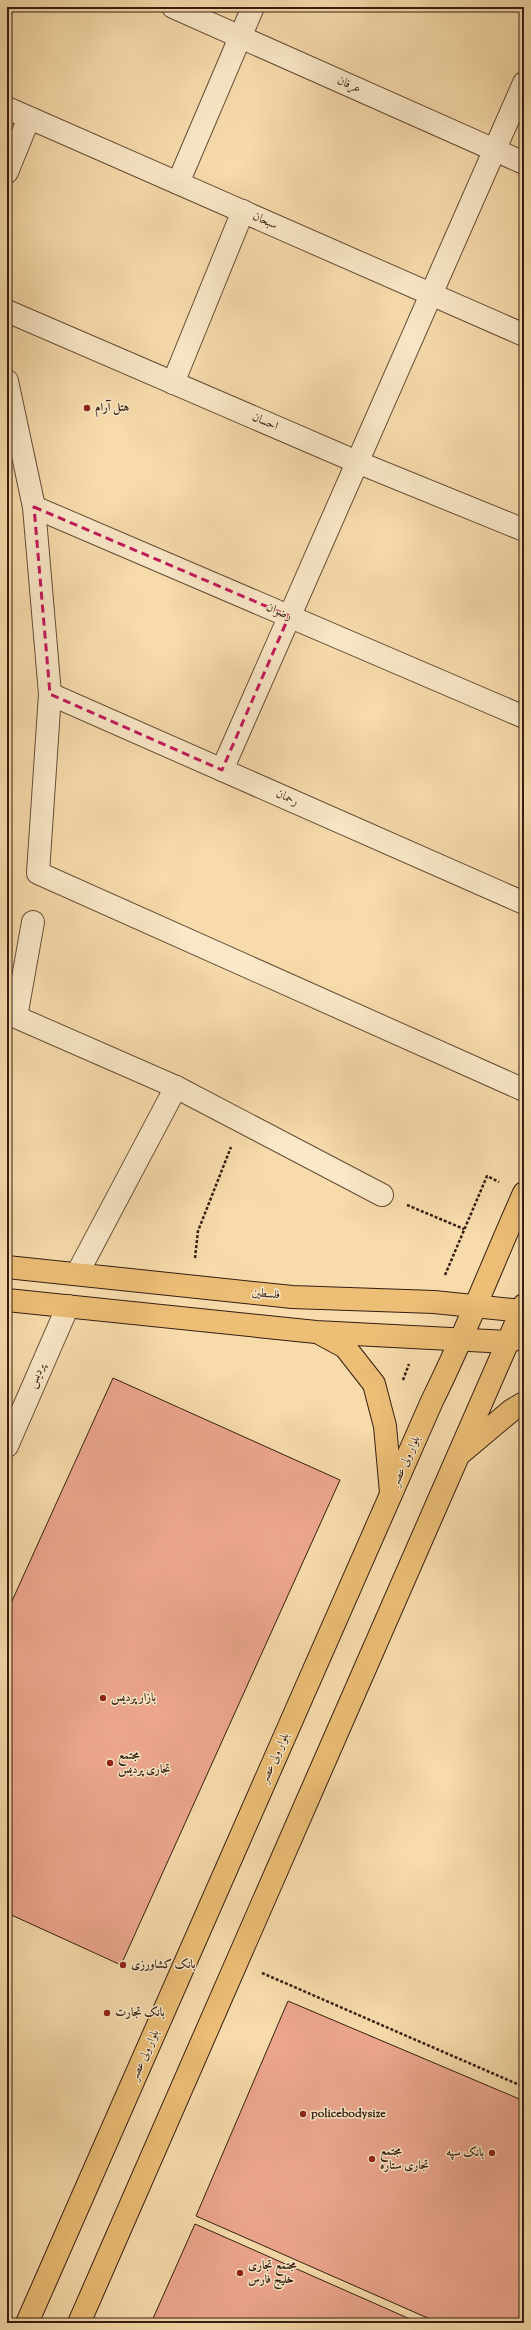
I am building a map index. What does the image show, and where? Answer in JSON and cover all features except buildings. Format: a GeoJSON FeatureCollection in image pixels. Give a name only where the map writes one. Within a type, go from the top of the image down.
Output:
{"type":"FeatureCollection","features":[{"type":"Feature","properties":{"kind":"main road","name":"بلوار ولی عصر"},"geometry":{"type":"LineString","coordinates":[[27,2323],[432,1401],[463,1339],[475,1305],[524,1193]]}},
{"type":"Feature","properties":{"kind":"main road","name":"فلسطین"},"geometry":{"type":"LineString","coordinates":[[7,1267],[292,1297],[475,1305],[523,1310]]}},
{"type":"Feature","properties":{"kind":"main road"},"geometry":{"type":"LineString","coordinates":[[7,1300],[316,1332],[463,1339],[516,1339]]}},
{"type":"Feature","properties":{"kind":"main road"},"geometry":{"type":"LineString","coordinates":[[79,2323],[458,1455],[516,1339],[523,1310]]}},
{"type":"Feature","properties":{"kind":"main road"},"geometry":{"type":"LineString","coordinates":[[316,1332],[345,1347],[374,1384],[385,1426],[391,1495]]}},
{"type":"Feature","properties":{"kind":"main road"},"geometry":{"type":"LineString","coordinates":[[458,1455],[512,1410],[524,1403]]}},
{"type":"Feature","properties":{"kind":"street","name":"عرفان"},"geometry":{"type":"LineString","coordinates":[[173,7],[524,163]]}},
{"type":"Feature","properties":{"kind":"street"},"geometry":{"type":"LineString","coordinates":[[178,183],[253,7]]}},
{"type":"Feature","properties":{"kind":"street"},"geometry":{"type":"LineString","coordinates":[[222,770],[524,83]]}},
{"type":"Feature","properties":{"kind":"street","name":"سبحان"},"geometry":{"type":"LineString","coordinates":[[7,108],[524,335]]}},
{"type":"Feature","properties":{"kind":"street"},"geometry":{"type":"LineString","coordinates":[[7,172],[29,118]]}},
{"type":"Feature","properties":{"kind":"street"},"geometry":{"type":"LineString","coordinates":[[173,383],[243,211]]}},
{"type":"Feature","properties":{"kind":"street","name":"احسان"},"geometry":{"type":"LineString","coordinates":[[7,311],[357,462],[524,530]]}},
{"type":"Feature","properties":{"kind":"street"},"geometry":{"type":"LineString","coordinates":[[7,381],[34,507],[50,694],[38,873],[524,1090]]}},
{"type":"Feature","properties":{"kind":"street","name":"رضوان"},"geometry":{"type":"LineString","coordinates":[[34,507],[524,717]]}},
{"type":"Feature","properties":{"kind":"street","name":"رحمان"},"geometry":{"type":"LineString","coordinates":[[50,694],[524,903]]}},
{"type":"Feature","properties":{"kind":"street"},"geometry":{"type":"LineString","coordinates":[[33,922],[16,1017],[176,1087],[382,1195]]}},
{"type":"Feature","properties":{"kind":"street"},"geometry":{"type":"LineString","coordinates":[[78,1274],[176,1087]]}},
{"type":"Feature","properties":{"kind":"street","name":"پردیس"},"geometry":{"type":"LineString","coordinates":[[7,1446],[68,1306]]}},
{"type":"Feature","properties":{"kind":"path"},"geometry":{"type":"LineString","coordinates":[[193,1286],[198,1231],[241,1121]]}},
{"type":"Feature","properties":{"kind":"path"},"geometry":{"type":"LineString","coordinates":[[382,1195],[464,1229]]}},
{"type":"Feature","properties":{"kind":"path"},"geometry":{"type":"LineString","coordinates":[[237,1962],[524,2087]]}},
{"type":"Feature","properties":{"kind":"highlighted area"},"geometry":{"type":"Polygon","coordinates":[[[34,507],[289,616],[222,770],[50,694],[34,507]]]}},
{"type":"Feature","properties":{"kind":"place","name":"هتل آرام"},"geometry":{"type":"Point","coordinates":[87,408]}},
{"type":"Feature","properties":{"kind":"place","name":"بازار پردیس"},"geometry":{"type":"Point","coordinates":[103,1698]}},
{"type":"Feature","properties":{"kind":"place","name":"مجتمع تجاری پردیس"},"geometry":{"type":"Point","coordinates":[110,1763]}},
{"type":"Feature","properties":{"kind":"place","name":"بانک کشاورزی"},"geometry":{"type":"Point","coordinates":[123,1965]}},
{"type":"Feature","properties":{"kind":"place","name":"بانک تجارت"},"geometry":{"type":"Point","coordinates":[107,2013]}},
{"type":"Feature","properties":{"kind":"place","name":"policebodysize"},"geometry":{"type":"Point","coordinates":[303,2114]}},
{"type":"Feature","properties":{"kind":"place","name":"بانک سپه"},"geometry":{"type":"Point","coordinates":[492,2153]}},
{"type":"Feature","properties":{"kind":"place","name":"مجتمع تجاری ستاره"},"geometry":{"type":"Point","coordinates":[372,2159]}},
{"type":"Feature","properties":{"kind":"place","name":"مجتمع تجاری خلیج فارس"},"geometry":{"type":"Point","coordinates":[240,2273]}}]}
